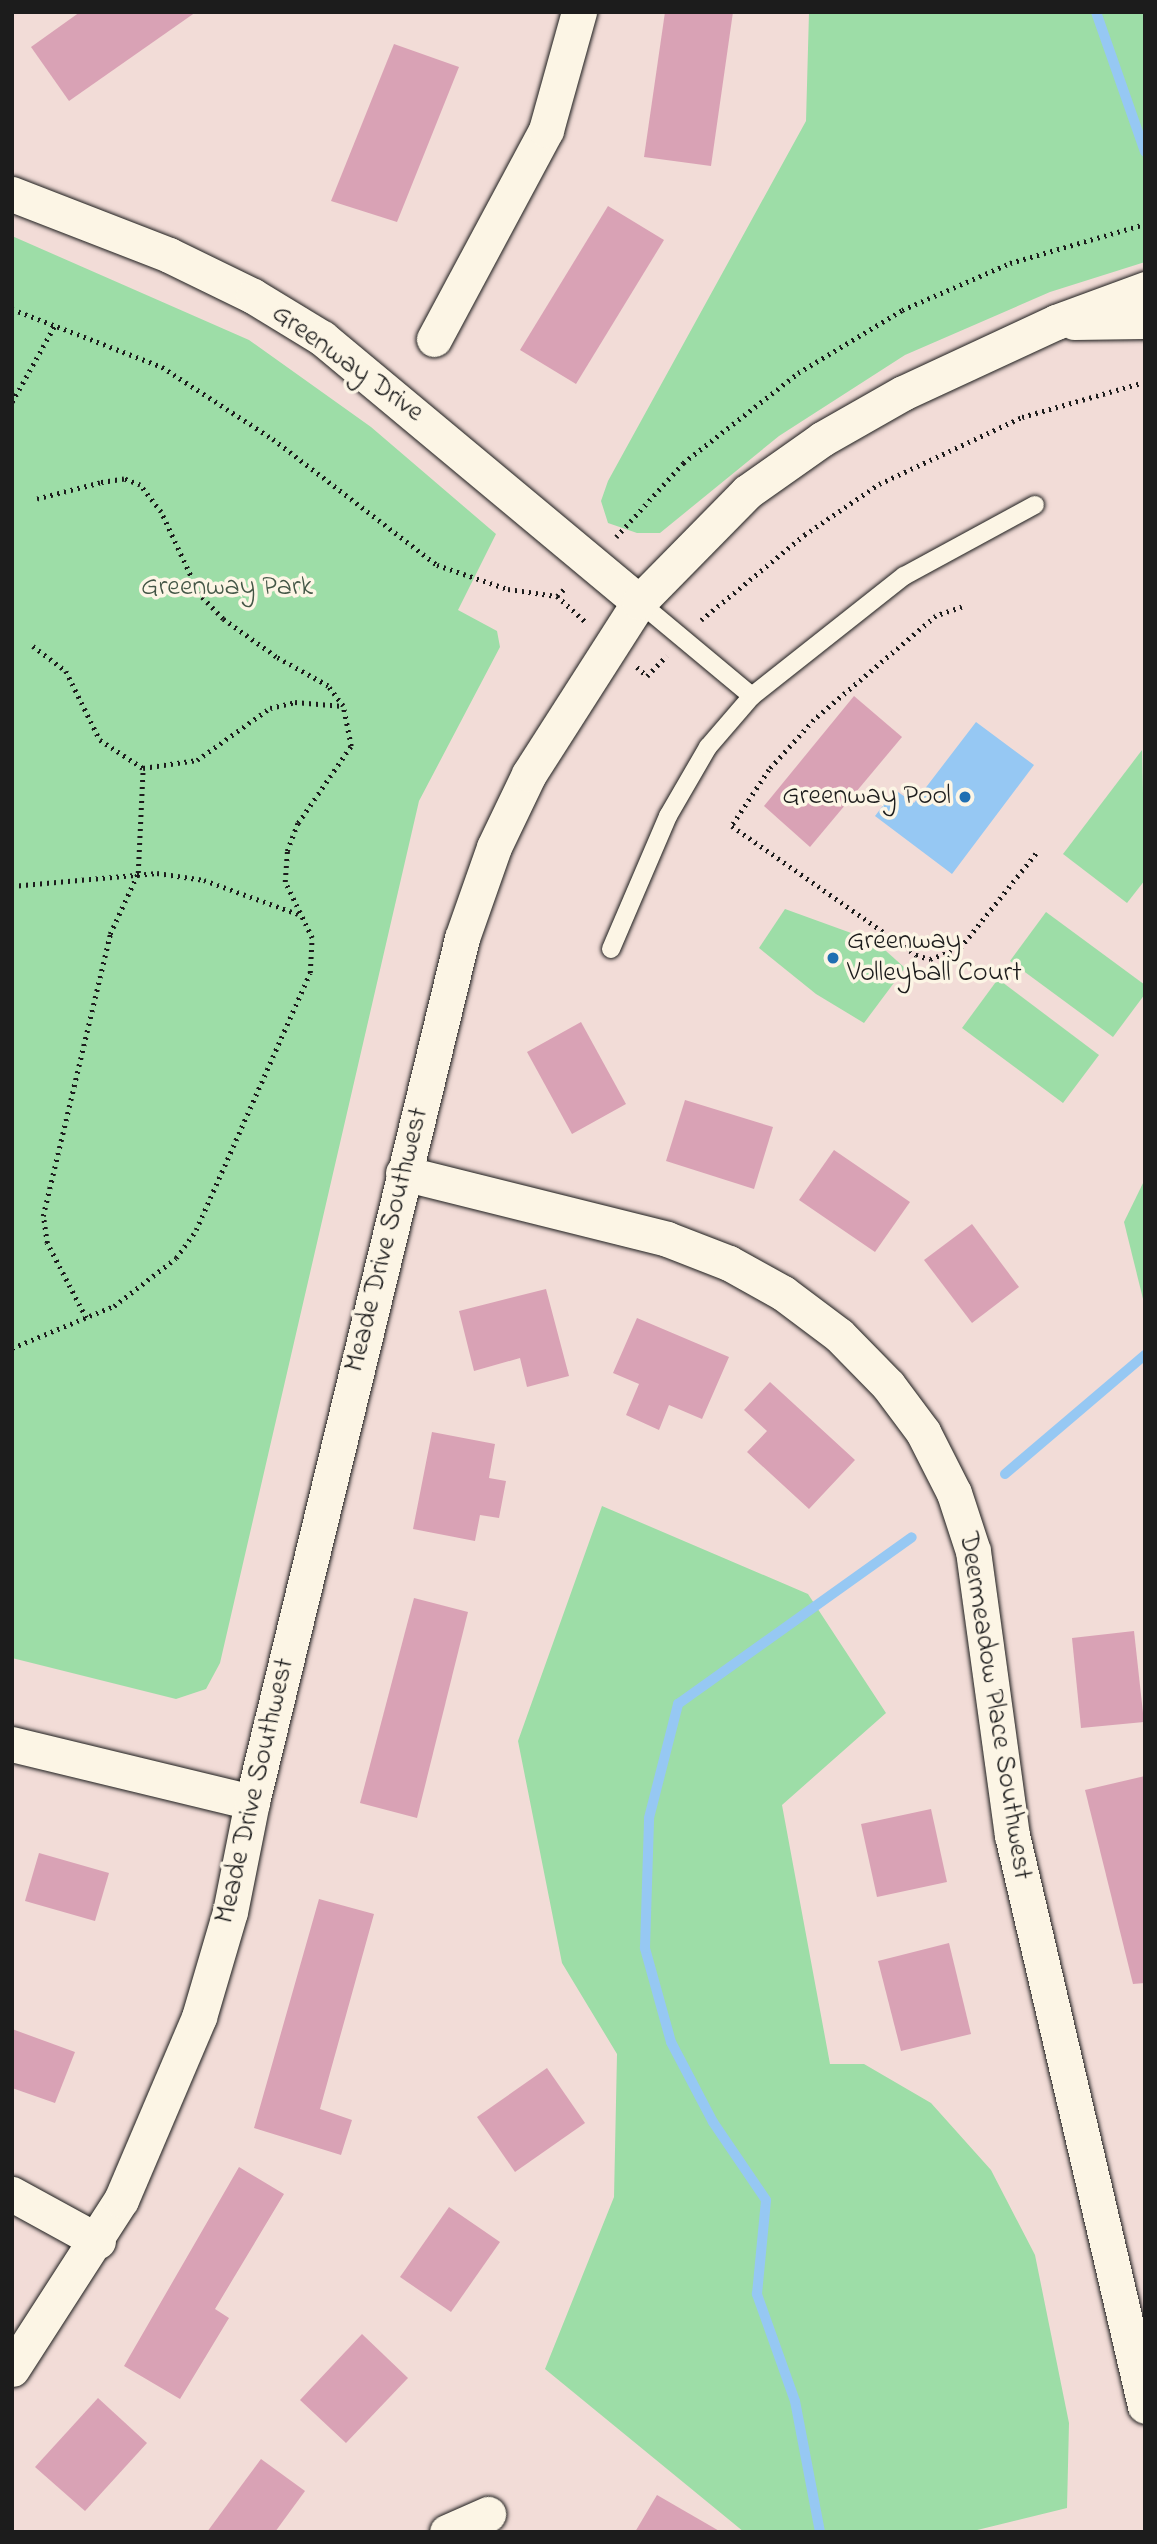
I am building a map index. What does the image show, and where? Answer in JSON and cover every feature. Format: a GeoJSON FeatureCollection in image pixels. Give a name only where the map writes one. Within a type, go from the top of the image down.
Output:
{"type":"FeatureCollection","features":[{"type":"Feature","properties":{"kind":"street"},"geometry":{"type":"LineString","coordinates":[[433,339],[546,131],[579,12]]}},
{"type":"Feature","properties":{"kind":"street","name":"Greenway Drive"},"geometry":{"type":"LineString","coordinates":[[12,194],[169,256],[253,296],[322,338],[639,603]]}},
{"type":"Feature","properties":{"kind":"street","name":"Meade Drive Southwest"},"geometry":{"type":"LineString","coordinates":[[12,2369],[98,2241],[159,2120],[199,2017],[230,1912],[252,1802],[462,938],[494,847],[529,774],[639,603],[747,492],[822,439],[903,393],[1056,322],[1145,289]]}},
{"type":"Feature","properties":{"kind":"street","name":"Meade Drive Southwest"},"geometry":{"type":"LineString","coordinates":[[1056,322],[1145,321]]}},
{"type":"Feature","properties":{"kind":"street","name":"Deermeadow Place Southwest"},"geometry":{"type":"LineString","coordinates":[[403,1173],[667,1239],[729,1263],[783,1293],[839,1335],[888,1385],[923,1432],[954,1493],[973,1551],[1012,1835],[1145,2406]]}},
{"type":"Feature","properties":{"kind":"street"},"geometry":{"type":"LineString","coordinates":[[12,1744],[252,1802]]}},
{"type":"Feature","properties":{"kind":"street"},"geometry":{"type":"LineString","coordinates":[[12,2194],[98,2241]]}},
{"type":"Feature","properties":{"kind":"street"},"geometry":{"type":"LineString","coordinates":[[447,2532],[488,2514]]}},
{"type":"Feature","properties":{"kind":"lane"},"geometry":{"type":"LineString","coordinates":[[611,949],[668,816],[708,747],[752,696],[904,576],[1035,505]]}},
{"type":"Feature","properties":{"kind":"lane"},"geometry":{"type":"LineString","coordinates":[[639,603],[752,696]]}},
{"type":"Feature","properties":{"kind":"path"},"geometry":{"type":"LineString","coordinates":[[557,596],[592,564],[683,463],[798,373],[902,310],[1010,263],[1145,224]]}},
{"type":"Feature","properties":{"kind":"path"},"geometry":{"type":"LineString","coordinates":[[12,309],[162,367],[273,439],[437,565],[508,589],[557,596],[647,676],[712,608],[804,535],[878,484],[1022,417],[1145,382]]}},
{"type":"Feature","properties":{"kind":"path"},"geometry":{"type":"LineString","coordinates":[[12,402],[55,325]]}},
{"type":"Feature","properties":{"kind":"path"},"geometry":{"type":"LineString","coordinates":[[12,1348],[86,1318],[151,1281],[196,1230],[310,973],[312,938],[285,882],[287,851],[298,823],[351,746],[343,706],[328,686],[276,657],[223,619],[199,594],[160,512],[140,485],[112,481],[37,499]]}},
{"type":"Feature","properties":{"kind":"path"},"geometry":{"type":"LineString","coordinates":[[962,607],[936,616],[814,720],[769,770],[732,826],[916,955],[930,959],[960,948],[1037,852]]}},
{"type":"Feature","properties":{"kind":"path"},"geometry":{"type":"LineString","coordinates":[[33,646],[66,671],[100,740],[143,768],[197,760],[270,708],[295,702],[343,706]]}},
{"type":"Feature","properties":{"kind":"path"},"geometry":{"type":"LineString","coordinates":[[86,1318],[47,1243],[43,1216],[110,934],[138,873],[143,768]]}},
{"type":"Feature","properties":{"kind":"path"},"geometry":{"type":"LineString","coordinates":[[12,886],[138,873],[204,880],[299,915]]}},
{"type":"Feature","properties":{"kind":"green space"},"geometry":{"type":"Polygon","coordinates":[[[809,12],[1145,12],[1145,262],[1050,292],[905,355],[779,436],[660,533],[637,533],[608,523],[601,501],[608,481],[806,121],[809,12]]]}},
{"type":"Feature","properties":{"kind":"green space","name":"Greenway Park"},"geometry":{"type":"Polygon","coordinates":[[[12,236],[249,340],[371,427],[496,534],[458,610],[497,631],[500,647],[419,801],[220,1663],[206,1689],[176,1699],[12,1658],[12,236]]]}},
{"type":"Feature","properties":{"kind":"green space"},"geometry":{"type":"Polygon","coordinates":[[[1142,750],[1145,880],[1127,903],[1063,854],[1142,750]]]}},
{"type":"Feature","properties":{"kind":"green space","name":"Greenway Volleyball Court"},"geometry":{"type":"Polygon","coordinates":[[[785,909],[876,942],[905,968],[864,1023],[816,994],[759,948],[785,909]]]}},
{"type":"Feature","properties":{"kind":"green space"},"geometry":{"type":"Polygon","coordinates":[[[1046,912],[1145,985],[1145,994],[1113,1037],[1010,961],[1046,912]]]}},
{"type":"Feature","properties":{"kind":"green space"},"geometry":{"type":"Polygon","coordinates":[[[998,979],[1099,1055],[1063,1103],[962,1028],[998,979]]]}},
{"type":"Feature","properties":{"kind":"green space"},"geometry":{"type":"Polygon","coordinates":[[[1145,1179],[1145,1307],[1124,1222],[1145,1179]]]}},
{"type":"Feature","properties":{"kind":"green space"},"geometry":{"type":"Polygon","coordinates":[[[602,1506],[808,1594],[886,1713],[782,1805],[830,2064],[864,2064],[931,2103],[991,2170],[1035,2255],[1069,2423],[1067,2508],[969,2532],[744,2532],[545,2369],[614,2197],[617,2054],[562,1963],[518,1741],[602,1506]]]}},
{"type":"Feature","properties":{"kind":"water","name":"Greenway Pool"},"geometry":{"type":"Polygon","coordinates":[[[976,722],[1034,765],[952,874],[875,816],[895,790],[914,803],[976,722]]]}},
{"type":"Feature","properties":{"kind":"building"},"geometry":{"type":"Polygon","coordinates":[[[80,12],[196,12],[69,101],[31,47],[80,12]]]}},
{"type":"Feature","properties":{"kind":"building"},"geometry":{"type":"Polygon","coordinates":[[[665,12],[733,12],[711,166],[644,157],[665,12]]]}},
{"type":"Feature","properties":{"kind":"building"},"geometry":{"type":"Polygon","coordinates":[[[394,44],[459,67],[397,222],[331,201],[394,44]]]}},
{"type":"Feature","properties":{"kind":"building"},"geometry":{"type":"Polygon","coordinates":[[[608,206],[664,240],[576,384],[520,350],[608,206]]]}},
{"type":"Feature","properties":{"kind":"building"},"geometry":{"type":"Polygon","coordinates":[[[854,696],[902,737],[810,847],[764,806],[854,696]]]}},
{"type":"Feature","properties":{"kind":"building"},"geometry":{"type":"Polygon","coordinates":[[[581,1022],[626,1104],[572,1134],[527,1052],[581,1022]]]}},
{"type":"Feature","properties":{"kind":"building"},"geometry":{"type":"Polygon","coordinates":[[[685,1100],[773,1127],[754,1189],[666,1161],[685,1100]]]}},
{"type":"Feature","properties":{"kind":"building"},"geometry":{"type":"Polygon","coordinates":[[[834,1150],[910,1202],[875,1252],[799,1200],[834,1150]]]}},
{"type":"Feature","properties":{"kind":"building"},"geometry":{"type":"Polygon","coordinates":[[[972,1224],[1019,1287],[972,1323],[924,1260],[972,1224]]]}},
{"type":"Feature","properties":{"kind":"building"},"geometry":{"type":"Polygon","coordinates":[[[546,1289],[569,1376],[527,1387],[520,1358],[474,1371],[459,1311],[546,1289]]]}},
{"type":"Feature","properties":{"kind":"building"},"geometry":{"type":"Polygon","coordinates":[[[637,1318],[729,1357],[702,1419],[669,1405],[659,1430],[626,1415],[639,1384],[613,1373],[637,1318]]]}},
{"type":"Feature","properties":{"kind":"building"},"geometry":{"type":"Polygon","coordinates":[[[770,1382],[855,1460],[809,1509],[747,1452],[767,1431],[744,1410],[770,1382]]]}},
{"type":"Feature","properties":{"kind":"building"},"geometry":{"type":"Polygon","coordinates":[[[432,1432],[495,1444],[489,1478],[506,1481],[499,1518],[480,1515],[475,1541],[413,1529],[432,1432]]]}},
{"type":"Feature","properties":{"kind":"building"},"geometry":{"type":"Polygon","coordinates":[[[414,1598],[468,1612],[417,1818],[360,1803],[414,1598]]]}},
{"type":"Feature","properties":{"kind":"building"},"geometry":{"type":"Polygon","coordinates":[[[1134,1631],[1144,1722],[1081,1728],[1072,1638],[1134,1631]]]}},
{"type":"Feature","properties":{"kind":"building"},"geometry":{"type":"Polygon","coordinates":[[[1145,1776],[1145,1983],[1133,1984],[1085,1790],[1145,1776]]]}},
{"type":"Feature","properties":{"kind":"building"},"geometry":{"type":"Polygon","coordinates":[[[931,1809],[947,1882],[877,1897],[861,1824],[931,1809]]]}},
{"type":"Feature","properties":{"kind":"building"},"geometry":{"type":"Polygon","coordinates":[[[39,1853],[109,1873],[95,1921],[25,1901],[39,1853]]]}},
{"type":"Feature","properties":{"kind":"building"},"geometry":{"type":"Polygon","coordinates":[[[319,1899],[374,1914],[320,2109],[352,2120],[341,2155],[254,2128],[319,1899]]]}},
{"type":"Feature","properties":{"kind":"building"},"geometry":{"type":"Polygon","coordinates":[[[949,1943],[971,2034],[901,2051],[878,1961],[949,1943]]]}},
{"type":"Feature","properties":{"kind":"building"},"geometry":{"type":"Polygon","coordinates":[[[12,2029],[75,2052],[55,2103],[12,2088],[12,2029]]]}},
{"type":"Feature","properties":{"kind":"building"},"geometry":{"type":"Polygon","coordinates":[[[547,2068],[585,2123],[515,2172],[477,2117],[547,2068]]]}},
{"type":"Feature","properties":{"kind":"building"},"geometry":{"type":"Polygon","coordinates":[[[239,2167],[284,2194],[215,2309],[229,2318],[180,2399],[124,2366],[239,2167]]]}},
{"type":"Feature","properties":{"kind":"building"},"geometry":{"type":"Polygon","coordinates":[[[449,2207],[500,2242],[451,2312],[400,2277],[449,2207]]]}},
{"type":"Feature","properties":{"kind":"building"},"geometry":{"type":"Polygon","coordinates":[[[362,2334],[408,2378],[346,2443],[300,2400],[362,2334]]]}},
{"type":"Feature","properties":{"kind":"building"},"geometry":{"type":"Polygon","coordinates":[[[98,2398],[147,2443],[85,2511],[35,2467],[98,2398]]]}},
{"type":"Feature","properties":{"kind":"building"},"geometry":{"type":"Polygon","coordinates":[[[261,2459],[305,2491],[275,2532],[207,2532],[261,2459]]]}},
{"type":"Feature","properties":{"kind":"building"},"geometry":{"type":"Polygon","coordinates":[[[657,2495],[721,2532],[635,2532],[657,2495]]]}},
{"type":"Feature","properties":{"kind":"waterway"},"geometry":{"type":"LineString","coordinates":[[1096,12],[1145,152]]}},
{"type":"Feature","properties":{"kind":"waterway"},"geometry":{"type":"LineString","coordinates":[[1005,1474],[1145,1355]]}},
{"type":"Feature","properties":{"kind":"waterway"},"geometry":{"type":"LineString","coordinates":[[820,2532],[795,2401],[757,2294],[766,2200],[713,2122],[671,2042],[645,1948],[649,1818],[678,1704],[912,1537]]}},
{"type":"Feature","properties":{"kind":"place","name":"Greenway Pool"},"geometry":{"type":"Point","coordinates":[965,797]}},
{"type":"Feature","properties":{"kind":"place","name":"Greenway Volleyball Court"},"geometry":{"type":"Point","coordinates":[833,958]}}]}
